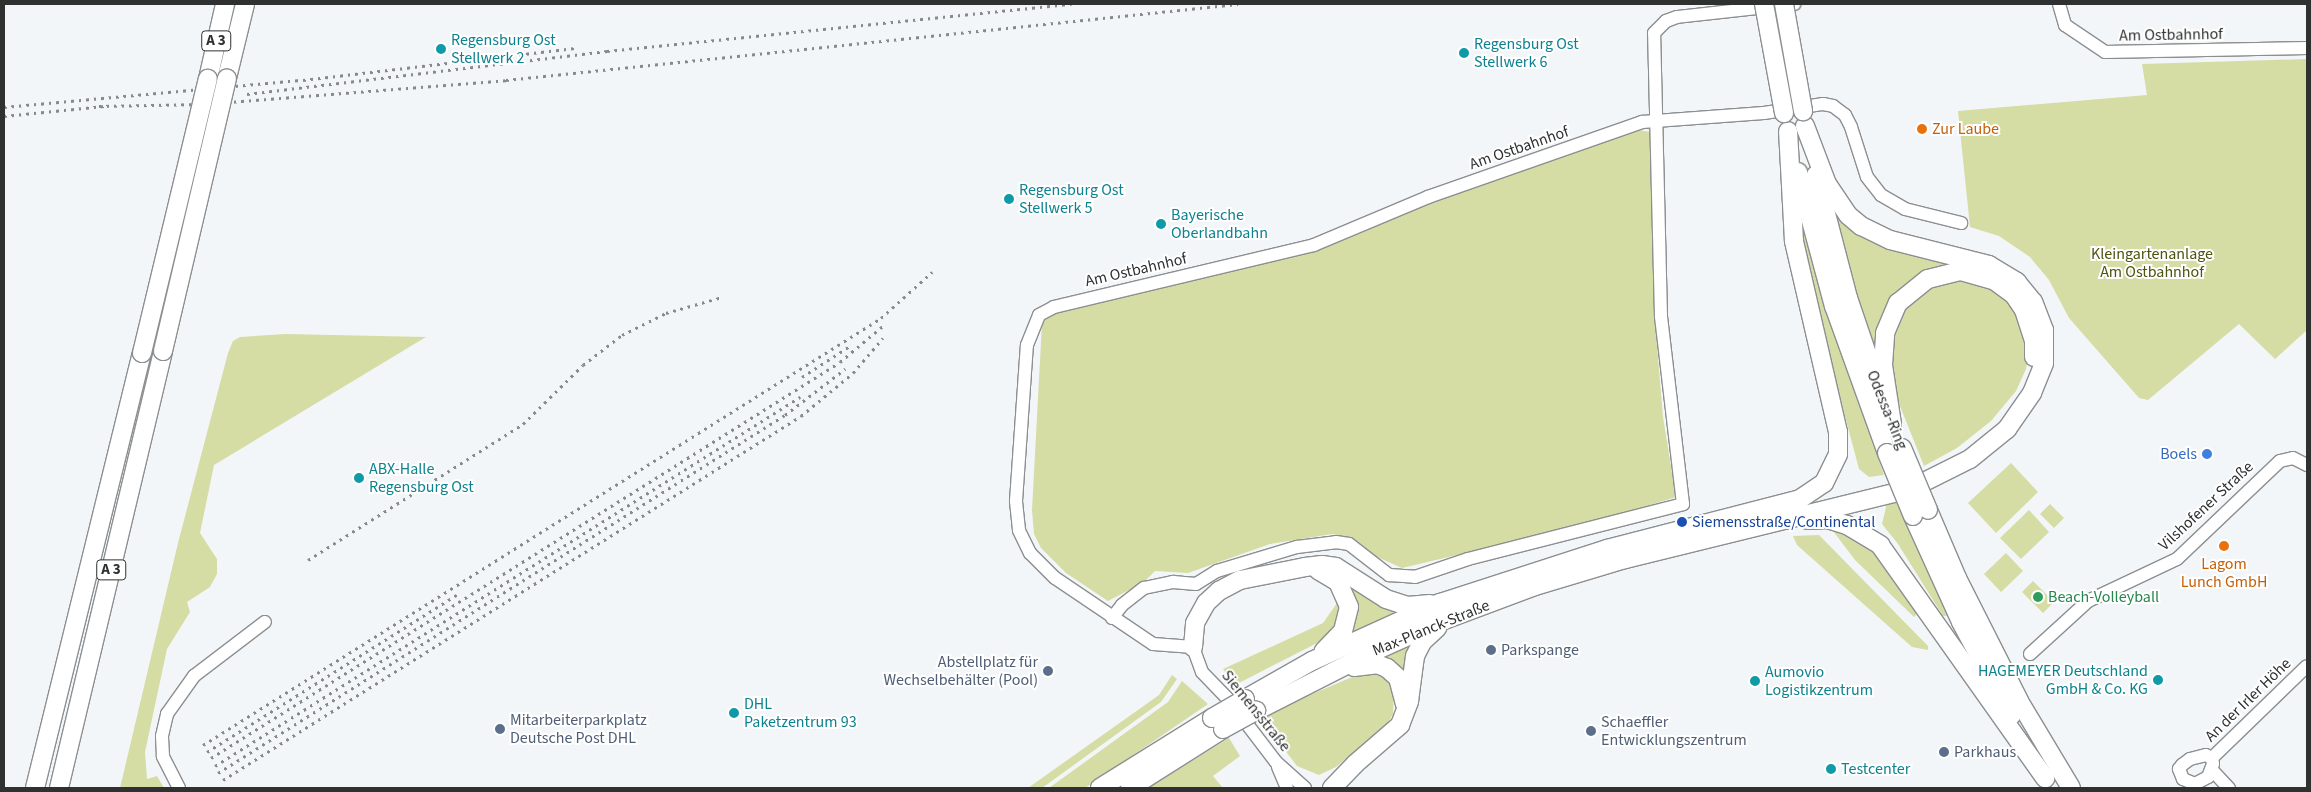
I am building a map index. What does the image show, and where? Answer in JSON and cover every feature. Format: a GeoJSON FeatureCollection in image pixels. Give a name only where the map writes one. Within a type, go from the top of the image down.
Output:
{"type":"FeatureCollection","features":[{"type":"Feature","properties":{"kind":"highway","name":"A 3"},"geometry":{"type":"LineString","coordinates":[[35,788],[142,353],[225,4]]}},
{"type":"Feature","properties":{"kind":"highway","name":"A 3"},"geometry":{"type":"LineString","coordinates":[[59,788],[245,4]]}},
{"type":"Feature","properties":{"kind":"highway","name":"Odessa-Ring"},"geometry":{"type":"LineString","coordinates":[[1764,4],[1788,131],[1834,306],[1920,513],[1961,622],[2048,783]]}},
{"type":"Feature","properties":{"kind":"highway","name":"Odessa-Ring"},"geometry":{"type":"LineString","coordinates":[[1784,4],[1804,118],[1825,216],[1848,298],[1892,424],[1894,450]]}},
{"type":"Feature","properties":{"kind":"highway"},"geometry":{"type":"LineString","coordinates":[[1758,526],[1910,488],[1970,459],[1995,440],[2021,412],[2040,377],[2046,347],[2044,330],[2033,302],[2017,282],[2005,273],[1973,259],[1883,237],[1848,215],[1827,184],[1804,118]]}},
{"type":"Feature","properties":{"kind":"highway"},"geometry":{"type":"LineString","coordinates":[[1680,530],[1800,499],[1824,483],[1838,454],[1833,406],[1794,241],[1788,131]]}},
{"type":"Feature","properties":{"kind":"highway"},"geometry":{"type":"LineString","coordinates":[[1680,530],[1887,483],[1928,469],[1983,437],[2012,406],[2034,360],[2031,326],[2014,295],[1996,281],[1961,271],[1928,279],[1898,303],[1885,333],[1883,349],[1885,388],[1892,424]]}},
{"type":"Feature","properties":{"kind":"highway","name":"Odessa-Ring"},"geometry":{"type":"LineString","coordinates":[[1920,513],[1957,578],[2019,701],[2070,788]]}},
{"type":"Feature","properties":{"kind":"highway"},"geometry":{"type":"LineString","coordinates":[[1758,526],[1827,519],[1864,533],[1880,545],[2048,783]]}},
{"type":"Feature","properties":{"kind":"highway","name":"Max-Planck-Straße"},"geometry":{"type":"LineString","coordinates":[[1251,705],[1312,661],[1442,612],[1591,568],[1758,526]]}},
{"type":"Feature","properties":{"kind":"highway","name":"Max-Planck-Straße"},"geometry":{"type":"LineString","coordinates":[[1100,788],[1251,705],[1320,677],[1442,612],[1525,573],[1680,530]]}},
{"type":"Feature","properties":{"kind":"highway"},"geometry":{"type":"LineString","coordinates":[[1193,647],[1195,623],[1206,603],[1219,591],[1240,580],[1322,564],[1336,567],[1376,594],[1397,603],[1442,612],[1415,656],[1406,713],[1390,735],[1354,764],[1332,788]]}},
{"type":"Feature","properties":{"kind":"highway"},"geometry":{"type":"LineString","coordinates":[[1305,567],[1320,571],[1338,582],[1349,607],[1343,632],[1312,661]]}},
{"type":"Feature","properties":{"kind":"highway"},"geometry":{"type":"LineString","coordinates":[[1320,677],[1366,664],[1382,666],[1398,678],[1404,693],[1406,713]]}},
{"type":"Feature","properties":{"kind":"highway","name":"Max-Planck-Straße"},"geometry":{"type":"LineString","coordinates":[[1130,788],[1217,723]]}},
{"type":"Feature","properties":{"kind":"street"},"geometry":{"type":"LineString","coordinates":[[1112,618],[1122,605],[1144,588],[1173,582],[1196,584],[1217,571],[1297,547],[1336,542],[1349,544],[1389,576],[1414,577],[1468,559],[1683,504],[1662,316],[1652,41],[1660,25],[1677,17],[1794,4]]}},
{"type":"Feature","properties":{"kind":"street","name":"Am Ostbahnhof"},"geometry":{"type":"LineString","coordinates":[[2059,4],[2066,26],[2105,52],[2307,48]]}},
{"type":"Feature","properties":{"kind":"street","name":"Am Ostbahnhof"},"geometry":{"type":"LineString","coordinates":[[1193,647],[1153,644],[1112,618],[1042,567],[1030,553],[1018,530],[1016,501],[1027,345],[1032,325],[1040,315],[1054,307],[1314,245],[1428,197],[1642,122],[1833,106],[1845,115],[1851,126],[1866,177],[1881,195],[1905,209],[1961,223]]}},
{"type":"Feature","properties":{"kind":"street","name":"Vilshofener Straße"},"geometry":{"type":"LineString","coordinates":[[2030,654],[2088,602],[2177,559],[2280,461],[2293,458],[2307,465]]}},
{"type":"Feature","properties":{"kind":"street"},"geometry":{"type":"LineString","coordinates":[[179,788],[164,756],[162,736],[167,714],[194,676],[265,622]]}},
{"type":"Feature","properties":{"kind":"street","name":"Siemensstraße"},"geometry":{"type":"LineString","coordinates":[[1193,647],[1202,672],[1276,762],[1304,788]]}},
{"type":"Feature","properties":{"kind":"street","name":"An der Irler Höhe"},"geometry":{"type":"LineString","coordinates":[[2229,788],[2212,764],[2307,666]]}},
{"type":"Feature","properties":{"kind":"street"},"geometry":{"type":"LineString","coordinates":[[1276,762],[1287,788]]}},
{"type":"Feature","properties":{"kind":"green space","name":"Kleingartenanlage Am Ostbahnhof"},"geometry":{"type":"Polygon","coordinates":[[[2307,59],[2307,330],[2275,359],[2239,324],[2148,400],[2139,398],[2069,318],[2049,280],[2030,257],[1999,236],[1970,227],[1958,111],[2147,95],[2142,64],[2307,59]]]}},
{"type":"Feature","properties":{"kind":"green space"},"geometry":{"type":"Polygon","coordinates":[[[1639,130],[1650,132],[1656,333],[1663,417],[1676,497],[1592,523],[1402,568],[1375,556],[1354,539],[1332,534],[1270,544],[1188,573],[1155,571],[1144,582],[1108,601],[1066,573],[1041,548],[1034,534],[1032,510],[1042,323],[1051,315],[1066,308],[1329,246],[1427,203],[1639,130]]]}},
{"type":"Feature","properties":{"kind":"green space"},"geometry":{"type":"Polygon","coordinates":[[[1836,208],[1842,215],[1972,264],[1927,274],[1877,350],[1873,351],[1831,210],[1836,208]]]}},
{"type":"Feature","properties":{"kind":"green space"},"geometry":{"type":"Polygon","coordinates":[[[1806,232],[1831,319],[1884,475],[1869,477],[1859,469],[1805,266],[1800,235],[1806,232]]]}},
{"type":"Feature","properties":{"kind":"green space"},"geometry":{"type":"Polygon","coordinates":[[[1968,277],[2004,293],[2025,324],[2028,358],[2026,369],[2016,391],[1991,421],[1957,448],[1924,466],[1894,391],[1887,357],[1901,310],[1929,284],[1968,277]]]}},
{"type":"Feature","properties":{"kind":"green space"},"geometry":{"type":"Polygon","coordinates":[[[285,334],[426,337],[214,465],[200,533],[217,559],[217,574],[210,587],[187,602],[190,612],[167,649],[145,752],[147,779],[157,776],[164,788],[120,788],[178,543],[228,353],[233,341],[240,337],[285,334]]]}},
{"type":"Feature","properties":{"kind":"green space"},"geometry":{"type":"Polygon","coordinates":[[[2011,463],[2038,492],[1996,533],[1968,503],[2011,463]]]}},
{"type":"Feature","properties":{"kind":"green space"},"geometry":{"type":"Polygon","coordinates":[[[1895,499],[1949,616],[1943,616],[1898,544],[1882,524],[1887,503],[1895,499]]]}},
{"type":"Feature","properties":{"kind":"green space"},"geometry":{"type":"Polygon","coordinates":[[[2050,504],[2064,518],[2054,528],[2040,514],[2050,504]]]}},
{"type":"Feature","properties":{"kind":"green space"},"geometry":{"type":"Polygon","coordinates":[[[2029,510],[2049,532],[2021,559],[2000,538],[2029,510]]]}},
{"type":"Feature","properties":{"kind":"green space"},"geometry":{"type":"Polygon","coordinates":[[[1827,523],[1865,542],[1880,556],[1921,610],[1914,617],[1855,560],[1827,523]]]}},
{"type":"Feature","properties":{"kind":"green space"},"geometry":{"type":"Polygon","coordinates":[[[1819,535],[1928,646],[1928,650],[1912,647],[1797,545],[1793,536],[1819,535]]]}},
{"type":"Feature","properties":{"kind":"green space"},"geometry":{"type":"Polygon","coordinates":[[[2006,553],[2023,571],[2001,592],[1984,574],[2006,553]]]}},
{"type":"Feature","properties":{"kind":"green space"},"geometry":{"type":"Polygon","coordinates":[[[1338,574],[1400,611],[1349,634],[1338,574]]]}},
{"type":"Feature","properties":{"kind":"green space","name":"Beach-Volleyball"},"geometry":{"type":"Polygon","coordinates":[[[2033,581],[2054,602],[2043,613],[2022,592],[2033,581]]]}},
{"type":"Feature","properties":{"kind":"green space"},"geometry":{"type":"Polygon","coordinates":[[[1342,596],[1343,616],[1327,638],[1235,685],[1223,669],[1323,623],[1342,596]]]}},
{"type":"Feature","properties":{"kind":"green space"},"geometry":{"type":"Polygon","coordinates":[[[1414,643],[1408,676],[1380,658],[1414,643]]]}},
{"type":"Feature","properties":{"kind":"green space"},"geometry":{"type":"Polygon","coordinates":[[[1371,669],[1388,678],[1394,688],[1393,714],[1387,724],[1336,767],[1319,775],[1297,766],[1262,720],[1284,706],[1371,669]]]}},
{"type":"Feature","properties":{"kind":"green space"},"geometry":{"type":"Polygon","coordinates":[[[1172,675],[1177,679],[1161,702],[1042,788],[1028,788],[1159,695],[1172,675]]]}},
{"type":"Feature","properties":{"kind":"green space"},"geometry":{"type":"Polygon","coordinates":[[[1182,681],[1208,704],[1085,788],[1049,788],[1168,702],[1182,681]]]}},
{"type":"Feature","properties":{"kind":"green space"},"geometry":{"type":"Polygon","coordinates":[[[1229,738],[1240,756],[1213,776],[1223,788],[1148,788],[1229,738]]]}},
{"type":"Feature","properties":{"kind":"railway"},"geometry":{"type":"LineString","coordinates":[[247,94],[607,51],[1072,4]]}},
{"type":"Feature","properties":{"kind":"railway"},"geometry":{"type":"LineString","coordinates":[[99,106],[204,104],[506,80],[1238,4]]}},
{"type":"Feature","properties":{"kind":"railway"},"geometry":{"type":"LineString","coordinates":[[4,107],[303,80],[575,48]]}},
{"type":"Feature","properties":{"kind":"railway"},"geometry":{"type":"LineString","coordinates":[[4,116],[105,106]]}},
{"type":"Feature","properties":{"kind":"railway"},"geometry":{"type":"LineString","coordinates":[[203,745],[881,318],[932,272]]}},
{"type":"Feature","properties":{"kind":"railway"},"geometry":{"type":"LineString","coordinates":[[308,560],[523,424],[583,365],[622,335],[666,313],[722,297]]}},
{"type":"Feature","properties":{"kind":"railway"},"geometry":{"type":"LineString","coordinates":[[211,758],[840,362],[884,325]]}},
{"type":"Feature","properties":{"kind":"railway"},"geometry":{"type":"LineString","coordinates":[[223,780],[801,416],[853,373],[883,338]]}},
{"type":"Feature","properties":{"kind":"railway"},"geometry":{"type":"LineString","coordinates":[[802,377],[850,346]]}},
{"type":"Feature","properties":{"kind":"railway"},"geometry":{"type":"LineString","coordinates":[[218,773],[785,415],[845,369]]}},
{"type":"Feature","properties":{"kind":"railway"},"geometry":{"type":"LineString","coordinates":[[215,766],[800,397]]}},
{"type":"Feature","properties":{"kind":"railway"},"geometry":{"type":"LineString","coordinates":[[207,752],[459,593]]}},
{"type":"Feature","properties":{"kind":"place","name":"Regensburg Ost Stellwerk 2"},"geometry":{"type":"Point","coordinates":[441,49]}},
{"type":"Feature","properties":{"kind":"place","name":"Regensburg Ost Stellwerk 6"},"geometry":{"type":"Point","coordinates":[1464,53]}},
{"type":"Feature","properties":{"kind":"place","name":"Zur Laube"},"geometry":{"type":"Point","coordinates":[1922,129]}},
{"type":"Feature","properties":{"kind":"place","name":"Regensburg Ost Stellwerk 5"},"geometry":{"type":"Point","coordinates":[1009,199]}},
{"type":"Feature","properties":{"kind":"place","name":"Bayerische Oberlandbahn"},"geometry":{"type":"Point","coordinates":[1161,224]}},
{"type":"Feature","properties":{"kind":"place","name":"Boels"},"geometry":{"type":"Point","coordinates":[2207,454]}},
{"type":"Feature","properties":{"kind":"place","name":"ABX-Halle Regensburg Ost"},"geometry":{"type":"Point","coordinates":[359,478]}},
{"type":"Feature","properties":{"kind":"place","name":"Siemensstraße/Continental"},"geometry":{"type":"Point","coordinates":[1682,522]}},
{"type":"Feature","properties":{"kind":"place","name":"Lagom Lunch GmbH"},"geometry":{"type":"Point","coordinates":[2224,546]}},
{"type":"Feature","properties":{"kind":"place","name":"Beach-Volleyball"},"geometry":{"type":"Point","coordinates":[2038,597]}},
{"type":"Feature","properties":{"kind":"place","name":"Parkspange"},"geometry":{"type":"Point","coordinates":[1491,650]}},
{"type":"Feature","properties":{"kind":"place","name":"Abstellplatz für Wechselbehälter (Pool)"},"geometry":{"type":"Point","coordinates":[1048,671]}},
{"type":"Feature","properties":{"kind":"place","name":"HAGEMEYER Deutschland GmbH & Co. KG"},"geometry":{"type":"Point","coordinates":[2158,680]}},
{"type":"Feature","properties":{"kind":"place","name":"Aumovio Logistikzentrum"},"geometry":{"type":"Point","coordinates":[1755,681]}},
{"type":"Feature","properties":{"kind":"place","name":"DHL Paketzentrum 93"},"geometry":{"type":"Point","coordinates":[734,713]}},
{"type":"Feature","properties":{"kind":"place","name":"Mitarbeiterparkplatz Deutsche Post DHL"},"geometry":{"type":"Point","coordinates":[500,729]}},
{"type":"Feature","properties":{"kind":"place","name":"Schaeffler Entwicklungszentrum"},"geometry":{"type":"Point","coordinates":[1591,731]}},
{"type":"Feature","properties":{"kind":"place","name":"Parkhaus"},"geometry":{"type":"Point","coordinates":[1944,752]}},
{"type":"Feature","properties":{"kind":"place","name":"Testcenter"},"geometry":{"type":"Point","coordinates":[1831,769]}}]}
